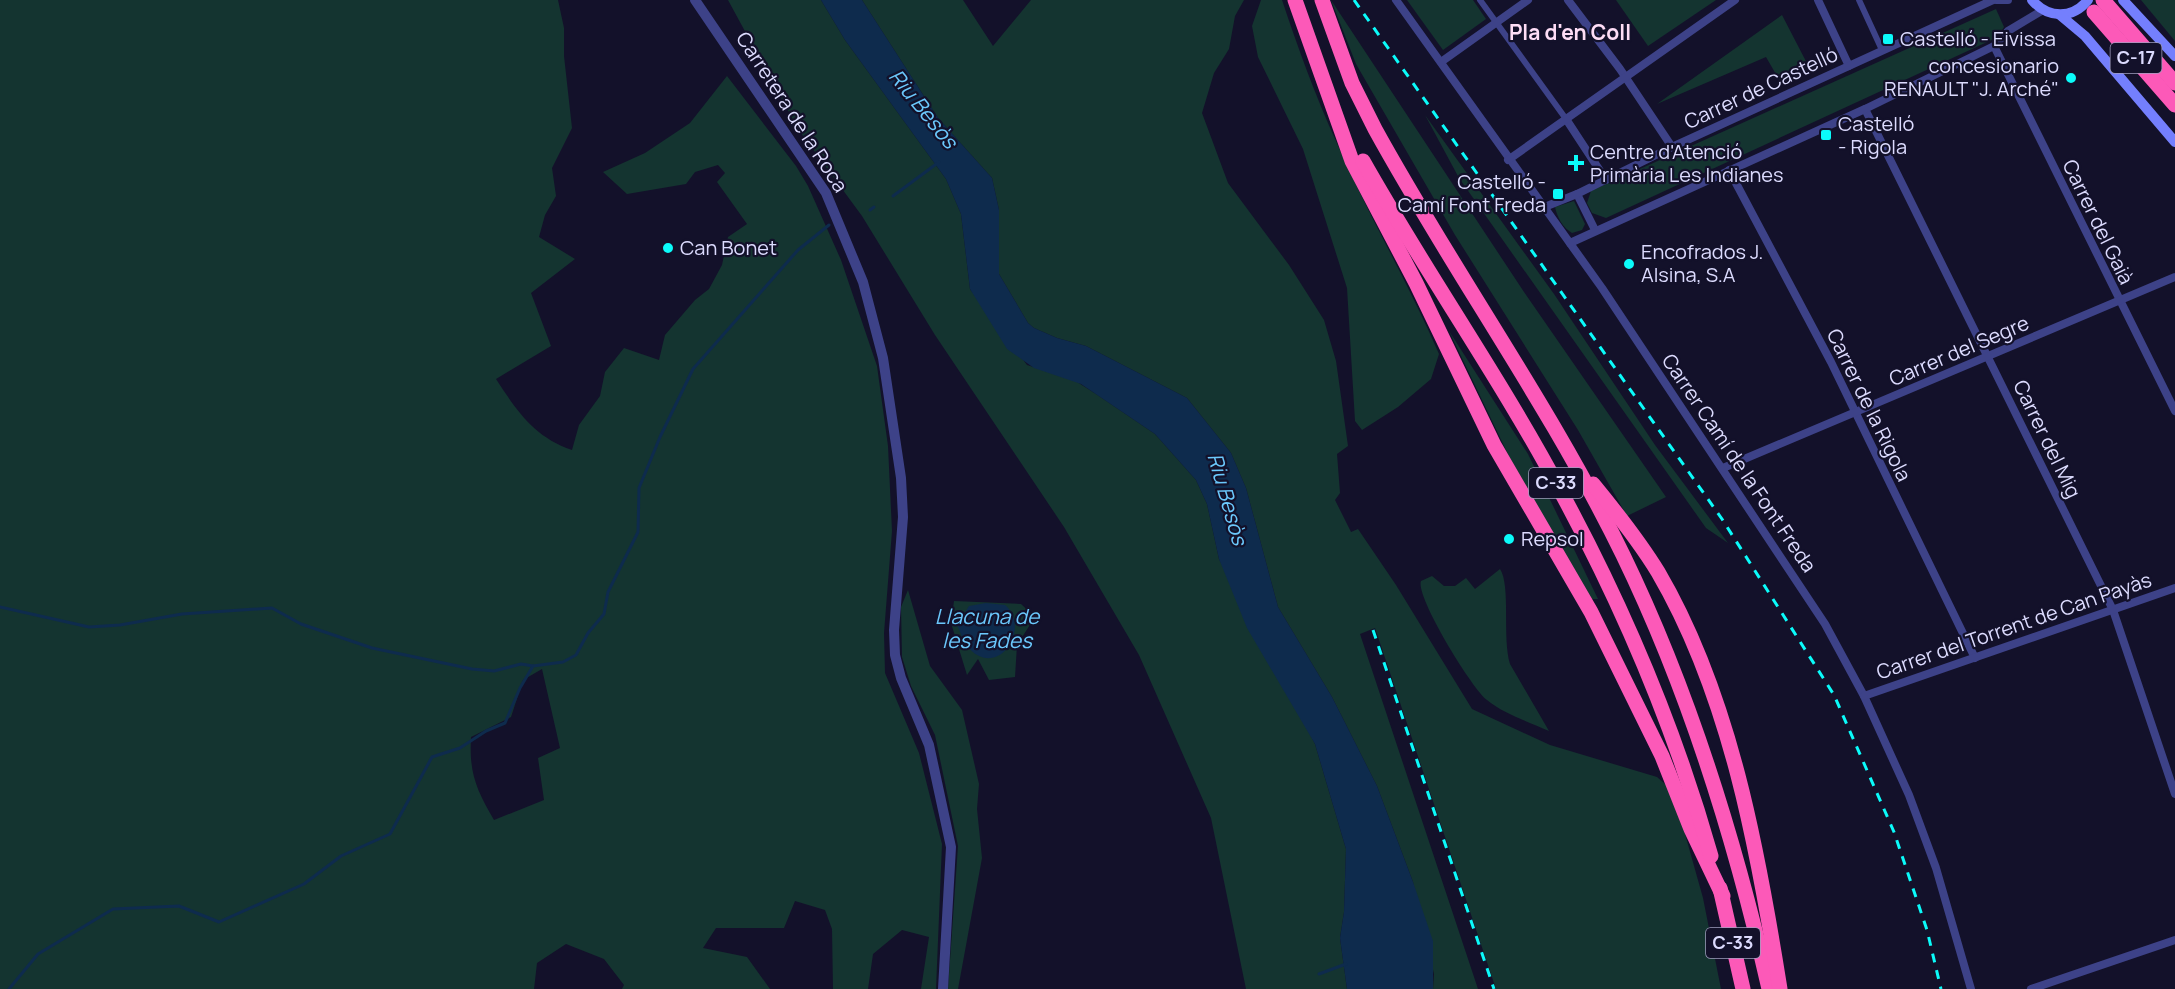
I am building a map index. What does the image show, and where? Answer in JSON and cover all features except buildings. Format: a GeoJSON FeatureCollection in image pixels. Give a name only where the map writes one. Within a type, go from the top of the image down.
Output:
{"type":"FeatureCollection","features":[{"type":"Feature","properties":{"kind":"highway","name":"C-33"},"geometry":{"type":"LineString","coordinates":[[1295,0],[1331,97],[1391,210],[1560,490],[1602,571],[1659,700],[1687,778],[1723,896],[1743,989]]}},
{"type":"Feature","properties":{"kind":"highway","name":"C-33"},"geometry":{"type":"LineString","coordinates":[[1322,0],[1332,33],[1352,83],[1397,171],[1564,446],[1622,554],[1679,684],[1726,820],[1768,989]]}},
{"type":"Feature","properties":{"kind":"highway","name":"C-17"},"geometry":{"type":"LineString","coordinates":[[2095,4],[2175,82]]}},
{"type":"Feature","properties":{"kind":"highway","name":"C-17"},"geometry":{"type":"LineString","coordinates":[[2095,4],[2175,105]]}},
{"type":"Feature","properties":{"kind":"highway"},"geometry":{"type":"LineString","coordinates":[[1331,97],[1352,160],[1416,283],[1494,446],[1601,632],[1662,756],[1691,829],[1723,896]]}},
{"type":"Feature","properties":{"kind":"highway"},"geometry":{"type":"LineString","coordinates":[[1564,446],[1657,571],[1701,667],[1729,745],[1753,834],[1780,989]]}},
{"type":"Feature","properties":{"kind":"main road"},"geometry":{"type":"LineString","coordinates":[[2032,0],[2043,10],[2060,15],[2085,36],[2175,142]]}},
{"type":"Feature","properties":{"kind":"main road"},"geometry":{"type":"LineString","coordinates":[[2123,0],[2175,56]]}},
{"type":"Feature","properties":{"kind":"main road"},"geometry":{"type":"LineString","coordinates":[[2060,15],[2095,4]]}},
{"type":"Feature","properties":{"kind":"street","name":"Carretera de la Roca"},"geometry":{"type":"LineString","coordinates":[[695,0],[826,193],[853,254],[874,320],[883,358],[903,498],[894,630],[895,655],[902,678],[927,737],[951,847],[943,989]]}},
{"type":"Feature","properties":{"kind":"street","name":"Carrer Camí de la Font Freda"},"geometry":{"type":"LineString","coordinates":[[1396,0],[1542,208],[1570,243],[1811,600],[1864,696],[1921,825],[1950,911],[1971,989]]}},
{"type":"Feature","properties":{"kind":"street"},"geometry":{"type":"LineString","coordinates":[[1480,0],[1566,119],[1606,180]]}},
{"type":"Feature","properties":{"kind":"street"},"geometry":{"type":"LineString","coordinates":[[1440,62],[1528,0]]}},
{"type":"Feature","properties":{"kind":"street"},"geometry":{"type":"LineString","coordinates":[[1568,0],[1625,76],[1672,147]]}},
{"type":"Feature","properties":{"kind":"street"},"geometry":{"type":"LineString","coordinates":[[1508,160],[1734,0]]}},
{"type":"Feature","properties":{"kind":"street"},"geometry":{"type":"LineString","coordinates":[[1818,0],[1849,66]]}},
{"type":"Feature","properties":{"kind":"street"},"geometry":{"type":"LineString","coordinates":[[1859,0],[1882,50]]}},
{"type":"Feature","properties":{"kind":"street","name":"Carrer de Castelló"},"geometry":{"type":"LineString","coordinates":[[1542,208],[1577,194],[1672,147],[1882,50],[1995,0],[2008,0]]}},
{"type":"Feature","properties":{"kind":"street"},"geometry":{"type":"LineString","coordinates":[[1570,243],[1865,109],[1994,46],[2008,32],[2043,10]]}},
{"type":"Feature","properties":{"kind":"street","name":"Carrer del Gaià"},"geometry":{"type":"LineString","coordinates":[[1994,46],[2118,301],[2175,411]]}},
{"type":"Feature","properties":{"kind":"street","name":"Carrer del Mig"},"geometry":{"type":"LineString","coordinates":[[1865,109],[2113,610],[2175,794]]}},
{"type":"Feature","properties":{"kind":"street","name":"Carrer de la Rigola"},"geometry":{"type":"LineString","coordinates":[[1729,170],[1831,362],[1975,658]]}},
{"type":"Feature","properties":{"kind":"street"},"geometry":{"type":"LineString","coordinates":[[1577,194],[1595,230]]}},
{"type":"Feature","properties":{"kind":"street","name":"Carrer del Segre"},"geometry":{"type":"LineString","coordinates":[[1723,468],[2175,277]]}},
{"type":"Feature","properties":{"kind":"street","name":"Carrer del Torrent de Can Payàs"},"geometry":{"type":"LineString","coordinates":[[1864,696],[2175,588]]}},
{"type":"Feature","properties":{"kind":"street"},"geometry":{"type":"LineString","coordinates":[[2031,989],[2175,940]]}},
{"type":"Feature","properties":{"kind":"green space"},"geometry":{"type":"Polygon","coordinates":[[[0,0],[558,0],[564,28],[564,56],[572,128],[552,168],[556,196],[545,215],[539,237],[575,259],[531,293],[551,346],[496,379],[528,422],[547,438],[572,450],[579,425],[600,396],[605,372],[624,348],[659,360],[665,335],[695,300],[709,289],[722,265],[728,237],[747,224],[717,182],[725,173],[718,165],[695,172],[686,184],[627,194],[603,172],[645,153],[690,123],[727,76],[796,166],[808,186],[841,260],[877,366],[888,446],[892,531],[884,633],[885,673],[919,753],[942,844],[936,989],[921,989],[929,937],[902,930],[873,954],[868,989],[833,989],[832,929],[825,910],[795,901],[784,928],[716,928],[703,948],[747,957],[770,989],[622,989],[624,985],[604,959],[566,944],[537,963],[534,989],[0,989],[0,0]],[[542,669],[523,680],[511,717],[471,737],[471,761],[475,780],[494,820],[544,800],[538,758],[560,748],[542,669]]]}},
{"type":"Feature","properties":{"kind":"green space"},"geometry":{"type":"Polygon","coordinates":[[[728,0],[821,0],[845,40],[946,179],[961,214],[970,289],[1027,365],[1074,380],[1155,434],[1196,480],[1207,504],[1219,559],[1315,744],[1346,849],[1344,912],[1340,938],[1347,989],[1246,989],[1211,818],[1139,655],[1064,527],[935,335],[862,216],[798,129],[728,0]]]}},
{"type":"Feature","properties":{"kind":"green space"},"geometry":{"type":"Polygon","coordinates":[[[862,0],[963,0],[993,46],[1031,0],[1244,0],[1235,16],[1229,49],[1214,73],[1202,113],[1228,183],[1289,265],[1324,320],[1336,361],[1348,446],[1337,454],[1340,493],[1335,500],[1351,532],[1358,529],[1396,585],[1472,709],[1550,745],[1657,777],[1673,791],[1703,898],[1721,989],[1496,989],[1375,628],[1360,634],[1478,989],[1433,989],[1434,974],[1413,882],[1377,786],[1332,697],[1278,607],[1246,488],[1231,453],[1187,398],[1086,346],[1057,338],[1028,323],[999,274],[999,210],[992,178],[938,118],[862,0]]]}},
{"type":"Feature","properties":{"kind":"green space"},"geometry":{"type":"Polygon","coordinates":[[[1261,0],[1282,0],[1328,124],[1439,354],[1431,379],[1398,407],[1362,430],[1355,421],[1347,288],[1303,149],[1258,57],[1252,26],[1261,0]]]}},
{"type":"Feature","properties":{"kind":"green space"},"geometry":{"type":"Polygon","coordinates":[[[1331,0],[1524,292],[1666,497],[1627,516],[1578,430],[1455,235],[1356,64],[1331,0]]]}},
{"type":"Feature","properties":{"kind":"green space"},"geometry":{"type":"Polygon","coordinates":[[[1407,0],[1473,0],[1486,19],[1443,50],[1407,0]]]}},
{"type":"Feature","properties":{"kind":"green space"},"geometry":{"type":"Polygon","coordinates":[[[1616,0],[1716,0],[1648,46],[1616,0]]]}},
{"type":"Feature","properties":{"kind":"green space"},"geometry":{"type":"Polygon","coordinates":[[[2141,0],[2175,0],[2175,41],[2141,0]]]}},
{"type":"Feature","properties":{"kind":"green space"},"geometry":{"type":"Polygon","coordinates":[[[1996,9],[2004,27],[1998,37],[1606,218],[1592,213],[1587,203],[1591,191],[1996,9]]]}},
{"type":"Feature","properties":{"kind":"green space"},"geometry":{"type":"Polygon","coordinates":[[[1782,15],[1811,71],[1781,83],[1766,57],[1657,104],[1782,15]]]}},
{"type":"Feature","properties":{"kind":"green space"},"geometry":{"type":"Polygon","coordinates":[[[1425,115],[1554,294],[1655,445],[1728,543],[1706,528],[1459,178],[1425,115]]]}},
{"type":"Feature","properties":{"kind":"green space"},"geometry":{"type":"Polygon","coordinates":[[[1574,201],[1585,224],[1582,230],[1572,233],[1561,222],[1555,207],[1574,201]]]}},
{"type":"Feature","properties":{"kind":"green space"},"geometry":{"type":"Polygon","coordinates":[[[1449,331],[1528,454],[1598,599],[1591,599],[1516,471],[1449,331]]]}},
{"type":"Feature","properties":{"kind":"green space"},"geometry":{"type":"Polygon","coordinates":[[[1500,569],[1505,587],[1510,664],[1549,731],[1487,700],[1446,642],[1421,590],[1421,581],[1432,576],[1444,586],[1455,586],[1466,578],[1475,589],[1500,569]]]}},
{"type":"Feature","properties":{"kind":"green space"},"geometry":{"type":"Polygon","coordinates":[[[908,590],[930,666],[962,710],[979,784],[977,809],[982,858],[958,989],[948,989],[958,846],[935,735],[911,686],[902,657],[901,607],[908,590]]]}},
{"type":"Feature","properties":{"kind":"green space"},"geometry":{"type":"Polygon","coordinates":[[[954,601],[1021,604],[1035,617],[1017,645],[1015,677],[989,680],[978,659],[967,675],[951,623],[954,601]]]}},
{"type":"Feature","properties":{"kind":"water","name":"Riu Besòs"},"geometry":{"type":"Polygon","coordinates":[[[821,0],[862,0],[938,118],[992,178],[999,210],[999,274],[1028,323],[1057,338],[1086,346],[1187,398],[1231,453],[1246,488],[1278,607],[1332,697],[1377,786],[1433,941],[1433,989],[1347,989],[1340,938],[1344,912],[1346,849],[1315,744],[1247,628],[1219,559],[1207,504],[1196,480],[1155,434],[1081,384],[1034,368],[1007,349],[970,289],[961,214],[946,179],[845,40],[821,0]]]}},
{"type":"Feature","properties":{"kind":"water","name":"Llacuna de les Fades"},"geometry":{"type":"Polygon","coordinates":[[[986,603],[1005,605],[1013,615],[1015,627],[1013,638],[1007,648],[999,655],[989,658],[978,656],[967,646],[957,625],[969,606],[986,603]]]}},
{"type":"Feature","properties":{"kind":"waterway","name":"Riu Besòs"},"geometry":{"type":"LineString","coordinates":[[893,196],[939,162]]}},
{"type":"Feature","properties":{"kind":"waterway"},"geometry":{"type":"LineString","coordinates":[[870,210],[874,207]]}},
{"type":"Feature","properties":{"kind":"waterway"},"geometry":{"type":"LineString","coordinates":[[9,989],[38,954],[113,909],[179,906],[219,922],[304,884],[341,856],[390,834],[432,757],[460,748],[486,731],[505,723],[520,688],[533,666],[563,662],[576,655],[588,633],[604,614],[608,592],[638,532],[639,488],[660,437],[693,369],[798,250],[829,225]]}},
{"type":"Feature","properties":{"kind":"waterway"},"geometry":{"type":"LineString","coordinates":[[0,607],[89,627],[120,625],[182,614],[272,608],[301,624],[372,648],[472,669],[494,671],[521,664],[533,666]]}},
{"type":"Feature","properties":{"kind":"waterway"},"geometry":{"type":"LineString","coordinates":[[1319,974],[1346,964]]}},
{"type":"Feature","properties":{"kind":"railway"},"geometry":{"type":"LineString","coordinates":[[1354,0],[1722,519],[1834,695],[1894,832],[1927,930],[1941,989]]}},
{"type":"Feature","properties":{"kind":"railway"},"geometry":{"type":"LineString","coordinates":[[1373,630],[1494,989]]}},
{"type":"Feature","properties":{"kind":"place","name":"Castelló - Eivissa"},"geometry":{"type":"Point","coordinates":[1888,39]}},
{"type":"Feature","properties":{"kind":"place","name":"concesionario RENAULT \"J. Arché\""},"geometry":{"type":"Point","coordinates":[2071,78]}},
{"type":"Feature","properties":{"kind":"place","name":"Castelló - Rigola"},"geometry":{"type":"Point","coordinates":[1826,135]}},
{"type":"Feature","properties":{"kind":"place","name":"Centre d'Atenció Primària Les Indianes"},"geometry":{"type":"Point","coordinates":[1576,163]}},
{"type":"Feature","properties":{"kind":"place","name":"Castelló - Camí Font Freda"},"geometry":{"type":"Point","coordinates":[1558,194]}},
{"type":"Feature","properties":{"kind":"place","name":"Can Bonet"},"geometry":{"type":"Point","coordinates":[668,248]}},
{"type":"Feature","properties":{"kind":"place","name":"Encofrados J. Alsina, S.A"},"geometry":{"type":"Point","coordinates":[1629,264]}},
{"type":"Feature","properties":{"kind":"place","name":"Repsol"},"geometry":{"type":"Point","coordinates":[1509,539]}},
{"type":"Feature","properties":{"kind":"district","name":"Pla d'en Coll"},"geometry":{"type":"Point","coordinates":[1570,33]}}]}
